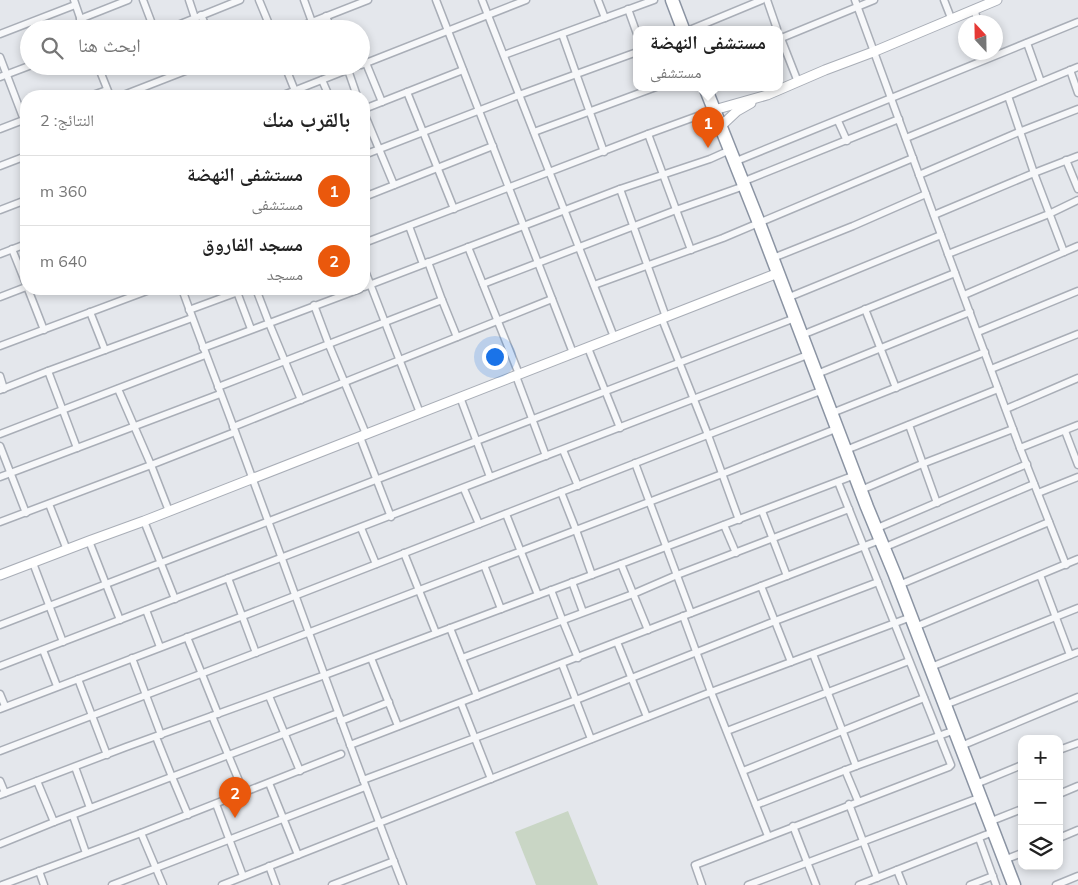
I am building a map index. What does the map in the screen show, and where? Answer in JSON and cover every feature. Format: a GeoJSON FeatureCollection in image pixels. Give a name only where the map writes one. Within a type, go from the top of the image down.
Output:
{"type":"FeatureCollection","features":[{"type":"Feature","properties":{"kind":"highway"},"geometry":{"type":"LineString","coordinates":[[672,0],[682,26]]}},
{"type":"Feature","properties":{"kind":"highway"},"geometry":{"type":"LineString","coordinates":[[707,91],[760,223],[787,298],[1014,885]]}},
{"type":"Feature","properties":{"kind":"street"},"geometry":{"type":"LineString","coordinates":[[32,20],[74,2],[80,19],[128,0]]}},
{"type":"Feature","properties":{"kind":"street"},"geometry":{"type":"LineString","coordinates":[[143,0],[151,20]]}},
{"type":"Feature","properties":{"kind":"street"},"geometry":{"type":"LineString","coordinates":[[189,0],[201,20]]}},
{"type":"Feature","properties":{"kind":"street"},"geometry":{"type":"LineString","coordinates":[[189,20],[240,0]]}},
{"type":"Feature","properties":{"kind":"street"},"geometry":{"type":"LineString","coordinates":[[259,0],[267,20]]}},
{"type":"Feature","properties":{"kind":"street"},"geometry":{"type":"LineString","coordinates":[[304,0],[311,20]]}},
{"type":"Feature","properties":{"kind":"street"},"geometry":{"type":"LineString","coordinates":[[317,20],[368,0]]}},
{"type":"Feature","properties":{"kind":"street"},"geometry":{"type":"LineString","coordinates":[[436,0],[573,353]]}},
{"type":"Feature","properties":{"kind":"street"},"geometry":{"type":"LineString","coordinates":[[482,0],[614,337]]}},
{"type":"Feature","properties":{"kind":"street"},"geometry":{"type":"LineString","coordinates":[[370,62],[526,0]]}},
{"type":"Feature","properties":{"kind":"street"},"geometry":{"type":"LineString","coordinates":[[598,0],[605,18]]}},
{"type":"Feature","properties":{"kind":"street"},"geometry":{"type":"LineString","coordinates":[[504,55],[654,0]]}},
{"type":"Feature","properties":{"kind":"street"},"geometry":{"type":"LineString","coordinates":[[699,26],[762,0]]}},
{"type":"Feature","properties":{"kind":"street"},"geometry":{"type":"LineString","coordinates":[[767,0],[776,26]]}},
{"type":"Feature","properties":{"kind":"street"},"geometry":{"type":"LineString","coordinates":[[783,37],[856,3],[874,0]]}},
{"type":"Feature","properties":{"kind":"street"},"geometry":{"type":"LineString","coordinates":[[944,0],[951,18]]}},
{"type":"Feature","properties":{"kind":"street"},"geometry":{"type":"LineString","coordinates":[[783,88],[997,0]]}},
{"type":"Feature","properties":{"kind":"street"},"geometry":{"type":"LineString","coordinates":[[856,3],[1020,448],[1066,565]]}},
{"type":"Feature","properties":{"kind":"street"},"geometry":{"type":"LineString","coordinates":[[628,9],[634,26]]}},
{"type":"Feature","properties":{"kind":"street"},"geometry":{"type":"LineString","coordinates":[[974,9],[976,15]]}},
{"type":"Feature","properties":{"kind":"street"},"geometry":{"type":"LineString","coordinates":[[326,16],[328,20]]}},
{"type":"Feature","properties":{"kind":"street"},"geometry":{"type":"LineString","coordinates":[[1003,51],[1078,22]]}},
{"type":"Feature","properties":{"kind":"street"},"geometry":{"type":"LineString","coordinates":[[0,34],[20,25]]}},
{"type":"Feature","properties":{"kind":"street"},"geometry":{"type":"LineString","coordinates":[[562,34],[604,152]]}},
{"type":"Feature","properties":{"kind":"street"},"geometry":{"type":"LineString","coordinates":[[1027,43],[1042,82]]}},
{"type":"Feature","properties":{"kind":"street"},"geometry":{"type":"LineString","coordinates":[[783,45],[798,82]]}},
{"type":"Feature","properties":{"kind":"street"},"geometry":{"type":"LineString","coordinates":[[370,152],[519,94],[633,53]]}},
{"type":"Feature","properties":{"kind":"street"},"geometry":{"type":"LineString","coordinates":[[0,57],[4,76],[20,110]]}},
{"type":"Feature","properties":{"kind":"street"},"geometry":{"type":"LineString","coordinates":[[370,285],[620,189],[710,158],[732,156],[838,121],[979,60]]}},
{"type":"Feature","properties":{"kind":"street"},"geometry":{"type":"LineString","coordinates":[[906,138],[1078,67]]}},
{"type":"Feature","properties":{"kind":"street"},"geometry":{"type":"LineString","coordinates":[[4,76],[20,70]]}},
{"type":"Feature","properties":{"kind":"street"},"geometry":{"type":"LineString","coordinates":[[370,107],[463,70]]}},
{"type":"Feature","properties":{"kind":"street"},"geometry":{"type":"LineString","coordinates":[[1070,70],[1078,93]]}},
{"type":"Feature","properties":{"kind":"street"},"geometry":{"type":"LineString","coordinates":[[101,75],[107,90]]}},
{"type":"Feature","properties":{"kind":"street"},"geometry":{"type":"LineString","coordinates":[[136,90],[175,75]]}},
{"type":"Feature","properties":{"kind":"street"},"geometry":{"type":"LineString","coordinates":[[289,75],[295,90]]}},
{"type":"Feature","properties":{"kind":"street"},"geometry":{"type":"LineString","coordinates":[[302,90],[332,75]]}},
{"type":"Feature","properties":{"kind":"street"},"geometry":{"type":"LineString","coordinates":[[350,75],[356,90]]}},
{"type":"Feature","properties":{"kind":"street"},"geometry":{"type":"LineString","coordinates":[[369,75],[382,102]]}},
{"type":"Feature","properties":{"kind":"street"},"geometry":{"type":"LineString","coordinates":[[322,80],[326,90]]}},
{"type":"Feature","properties":{"kind":"street"},"geometry":{"type":"LineString","coordinates":[[534,132],[645,91]]}},
{"type":"Feature","properties":{"kind":"street"},"geometry":{"type":"LineString","coordinates":[[370,242],[648,134],[714,110],[776,91]]}},
{"type":"Feature","properties":{"kind":"street"},"geometry":{"type":"LineString","coordinates":[[408,92],[454,209]]}},
{"type":"Feature","properties":{"kind":"street"},"geometry":{"type":"LineString","coordinates":[[720,126],[737,111],[766,95]]}},
{"type":"Feature","properties":{"kind":"street"},"geometry":{"type":"LineString","coordinates":[[1008,96],[1019,132],[1064,252]]}},
{"type":"Feature","properties":{"kind":"street"},"geometry":{"type":"LineString","coordinates":[[919,175],[1078,109]]}},
{"type":"Feature","properties":{"kind":"street"},"geometry":{"type":"LineString","coordinates":[[483,284],[634,227],[899,120]]}},
{"type":"Feature","properties":{"kind":"street"},"geometry":{"type":"LineString","coordinates":[[838,121],[847,141]]}},
{"type":"Feature","properties":{"kind":"street"},"geometry":{"type":"LineString","coordinates":[[0,129],[20,122]]}},
{"type":"Feature","properties":{"kind":"street"},"geometry":{"type":"LineString","coordinates":[[370,127],[394,185]]}},
{"type":"Feature","properties":{"kind":"street"},"geometry":{"type":"LineString","coordinates":[[648,134],[691,250]]}},
{"type":"Feature","properties":{"kind":"street"},"geometry":{"type":"LineString","coordinates":[[370,195],[493,146]]}},
{"type":"Feature","properties":{"kind":"street"},"geometry":{"type":"LineString","coordinates":[[934,215],[1078,156]]}},
{"type":"Feature","properties":{"kind":"street"},"geometry":{"type":"LineString","coordinates":[[0,166],[20,158]]}},
{"type":"Feature","properties":{"kind":"street"},"geometry":{"type":"LineString","coordinates":[[594,285],[760,223],[913,158]]}},
{"type":"Feature","properties":{"kind":"street"},"geometry":{"type":"LineString","coordinates":[[1066,160],[1078,189]]}},
{"type":"Feature","properties":{"kind":"street"},"geometry":{"type":"LineString","coordinates":[[620,189],[648,265],[679,363],[739,520]]}},
{"type":"Feature","properties":{"kind":"street"},"geometry":{"type":"LineString","coordinates":[[773,258],[926,194]]}},
{"type":"Feature","properties":{"kind":"street"},"geometry":{"type":"LineString","coordinates":[[948,254],[1049,214],[1078,200]]}},
{"type":"Feature","properties":{"kind":"street"},"geometry":{"type":"LineString","coordinates":[[0,210],[20,202]]}},
{"type":"Feature","properties":{"kind":"street"},"geometry":{"type":"LineString","coordinates":[[409,226],[457,337]]}},
{"type":"Feature","properties":{"kind":"street"},"geometry":{"type":"LineString","coordinates":[[787,298],[941,235]]}},
{"type":"Feature","properties":{"kind":"street"},"geometry":{"type":"LineString","coordinates":[[0,254],[20,246]]}},
{"type":"Feature","properties":{"kind":"street"},"geometry":{"type":"LineString","coordinates":[[964,295],[1078,246]]}},
{"type":"Feature","properties":{"kind":"street"},"geometry":{"type":"LineString","coordinates":[[468,247],[498,321],[546,456]]}},
{"type":"Feature","properties":{"kind":"street"},"geometry":{"type":"LineString","coordinates":[[12,249],[20,269]]}},
{"type":"Feature","properties":{"kind":"street"},"geometry":{"type":"LineString","coordinates":[[0,575],[144,521],[778,273]]}},
{"type":"Feature","properties":{"kind":"street"},"geometry":{"type":"LineString","coordinates":[[802,335],[956,273]]}},
{"type":"Feature","properties":{"kind":"street"},"geometry":{"type":"LineString","coordinates":[[0,297],[20,290]]}},
{"type":"Feature","properties":{"kind":"street"},"geometry":{"type":"LineString","coordinates":[[978,332],[1078,291]]}},
{"type":"Feature","properties":{"kind":"street"},"geometry":{"type":"LineString","coordinates":[[370,292],[385,322],[420,413]]}},
{"type":"Feature","properties":{"kind":"street"},"geometry":{"type":"LineString","coordinates":[[30,295],[44,330]]}},
{"type":"Feature","properties":{"kind":"street"},"geometry":{"type":"LineString","coordinates":[[0,346],[136,295]]}},
{"type":"Feature","properties":{"kind":"street"},"geometry":{"type":"LineString","coordinates":[[184,295],[202,348],[253,478],[338,713],[404,885]]}},
{"type":"Feature","properties":{"kind":"street"},"geometry":{"type":"LineString","coordinates":[[190,310],[229,295]]}},
{"type":"Feature","properties":{"kind":"street"},"geometry":{"type":"LineString","coordinates":[[238,295],[251,329]]}},
{"type":"Feature","properties":{"kind":"street"},"geometry":{"type":"LineString","coordinates":[[258,295],[301,400]]}},
{"type":"Feature","properties":{"kind":"street"},"geometry":{"type":"LineString","coordinates":[[202,348],[344,295]]}},
{"type":"Feature","properties":{"kind":"street"},"geometry":{"type":"LineString","coordinates":[[0,477],[134,427],[285,361],[442,300]]}},
{"type":"Feature","properties":{"kind":"street"},"geometry":{"type":"LineString","coordinates":[[0,522],[151,465],[301,400],[552,300]]}},
{"type":"Feature","properties":{"kind":"street"},"geometry":{"type":"LineString","coordinates":[[314,306],[345,383],[391,517]]}},
{"type":"Feature","properties":{"kind":"street"},"geometry":{"type":"LineString","coordinates":[[865,309],[896,388]]}},
{"type":"Feature","properties":{"kind":"street"},"geometry":{"type":"LineString","coordinates":[[90,312],[105,350]]}},
{"type":"Feature","properties":{"kind":"street"},"geometry":{"type":"LineString","coordinates":[[817,374],[970,312]]}},
{"type":"Feature","properties":{"kind":"street"},"geometry":{"type":"LineString","coordinates":[[0,376],[2,390],[192,318]]}},
{"type":"Feature","properties":{"kind":"street"},"geometry":{"type":"LineString","coordinates":[[0,625],[795,318]]}},
{"type":"Feature","properties":{"kind":"street"},"geometry":{"type":"LineString","coordinates":[[991,369],[1078,334]]}},
{"type":"Feature","properties":{"kind":"street"},"geometry":{"type":"LineString","coordinates":[[588,348],[620,428]]}},
{"type":"Feature","properties":{"kind":"street"},"geometry":{"type":"LineString","coordinates":[[832,413],[985,352]]}},
{"type":"Feature","properties":{"kind":"street"},"geometry":{"type":"LineString","coordinates":[[0,666],[810,354]]}},
{"type":"Feature","properties":{"kind":"street"},"geometry":{"type":"LineString","coordinates":[[0,434],[205,355]]}},
{"type":"Feature","properties":{"kind":"street"},"geometry":{"type":"LineString","coordinates":[[48,371],[77,448]]}},
{"type":"Feature","properties":{"kind":"street"},"geometry":{"type":"LineString","coordinates":[[1006,409],[1078,378]]}},
{"type":"Feature","properties":{"kind":"street"},"geometry":{"type":"LineString","coordinates":[[118,389],[169,511]]}},
{"type":"Feature","properties":{"kind":"street"},"geometry":{"type":"LineString","coordinates":[[846,450],[998,389]]}},
{"type":"Feature","properties":{"kind":"street"},"geometry":{"type":"LineString","coordinates":[[0,694],[2,708],[823,390]]}},
{"type":"Feature","properties":{"kind":"street"},"geometry":{"type":"LineString","coordinates":[[460,397],[490,477]]}},
{"type":"Feature","properties":{"kind":"street"},"geometry":{"type":"LineString","coordinates":[[908,425],[937,502]]}},
{"type":"Feature","properties":{"kind":"street"},"geometry":{"type":"LineString","coordinates":[[1020,448],[1078,426]]}},
{"type":"Feature","properties":{"kind":"street"},"geometry":{"type":"LineString","coordinates":[[0,751],[838,428]]}},
{"type":"Feature","properties":{"kind":"street"},"geometry":{"type":"LineString","coordinates":[[861,490],[1013,429]]}},
{"type":"Feature","properties":{"kind":"street"},"geometry":{"type":"LineString","coordinates":[[1065,431],[1078,465]]}},
{"type":"Feature","properties":{"kind":"street"},"geometry":{"type":"LineString","coordinates":[[0,446],[26,513]]}},
{"type":"Feature","properties":{"kind":"street"},"geometry":{"type":"LineString","coordinates":[[563,450],[578,486]]}},
{"type":"Feature","properties":{"kind":"street"},"geometry":{"type":"LineString","coordinates":[[635,464],[692,613]]}},
{"type":"Feature","properties":{"kind":"street"},"geometry":{"type":"LineString","coordinates":[[880,539],[937,502],[1027,464]]}},
{"type":"Feature","properties":{"kind":"street"},"geometry":{"type":"LineString","coordinates":[[0,781],[2,794],[371,658],[855,475]]}},
{"type":"Feature","properties":{"kind":"street"},"geometry":{"type":"LineString","coordinates":[[1038,493],[1078,477]]}},
{"type":"Feature","properties":{"kind":"street"},"geometry":{"type":"LineString","coordinates":[[702,885],[695,865],[951,764],[838,482]]}},
{"type":"Feature","properties":{"kind":"street"},"geometry":{"type":"LineString","coordinates":[[350,745],[578,658],[880,539],[1034,484]]}},
{"type":"Feature","properties":{"kind":"street"},"geometry":{"type":"LineString","coordinates":[[464,488],[478,524]]}},
{"type":"Feature","properties":{"kind":"street"},"geometry":{"type":"LineString","coordinates":[[561,492],[592,575]]}},
{"type":"Feature","properties":{"kind":"street"},"geometry":{"type":"LineString","coordinates":[[49,504],[67,550]]}},
{"type":"Feature","properties":{"kind":"street"},"geometry":{"type":"LineString","coordinates":[[462,658],[633,594],[677,575],[849,509]]}},
{"type":"Feature","properties":{"kind":"street"},"geometry":{"type":"LineString","coordinates":[[762,511],[787,576]]}},
{"type":"Feature","properties":{"kind":"street"},"geometry":{"type":"LineString","coordinates":[[506,514],[538,595]]}},
{"type":"Feature","properties":{"kind":"street"},"geometry":{"type":"LineString","coordinates":[[144,521],[174,599]]}},
{"type":"Feature","properties":{"kind":"street"},"geometry":{"type":"LineString","coordinates":[[899,585],[1049,522]]}},
{"type":"Feature","properties":{"kind":"street"},"geometry":{"type":"LineString","coordinates":[[724,525],[736,553]]}},
{"type":"Feature","properties":{"kind":"street"},"geometry":{"type":"LineString","coordinates":[[362,528],[376,564]]}},
{"type":"Feature","properties":{"kind":"street"},"geometry":{"type":"LineString","coordinates":[[89,541],[120,620]]}},
{"type":"Feature","properties":{"kind":"street"},"geometry":{"type":"LineString","coordinates":[[404,553],[436,633]]}},
{"type":"Feature","properties":{"kind":"street"},"geometry":{"type":"LineString","coordinates":[[222,885],[711,692],[894,623],[913,622],[1078,560]]}},
{"type":"Feature","properties":{"kind":"street"},"geometry":{"type":"LineString","coordinates":[[33,563],[63,642]]}},
{"type":"Feature","properties":{"kind":"street"},"geometry":{"type":"LineString","coordinates":[[621,564],[648,630]]}},
{"type":"Feature","properties":{"kind":"street"},"geometry":{"type":"LineString","coordinates":[[484,565],[501,609]]}},
{"type":"Feature","properties":{"kind":"street"},"geometry":{"type":"LineString","coordinates":[[1040,575],[1070,655]]}},
{"type":"Feature","properties":{"kind":"street"},"geometry":{"type":"LineString","coordinates":[[228,578],[256,653]]}},
{"type":"Feature","properties":{"kind":"street"},"geometry":{"type":"LineString","coordinates":[[572,582],[583,612]]}},
{"type":"Feature","properties":{"kind":"street"},"geometry":{"type":"LineString","coordinates":[[112,885],[283,819],[364,783],[475,738],[878,582]]}},
{"type":"Feature","properties":{"kind":"street"},"geometry":{"type":"LineString","coordinates":[[761,586],[791,662]]}},
{"type":"Feature","properties":{"kind":"street"},"geometry":{"type":"LineString","coordinates":[[551,590],[578,658]]}},
{"type":"Feature","properties":{"kind":"street"},"geometry":{"type":"LineString","coordinates":[[931,667],[1078,608]]}},
{"type":"Feature","properties":{"kind":"street"},"geometry":{"type":"LineString","coordinates":[[146,610],[160,647]]}},
{"type":"Feature","properties":{"kind":"street"},"geometry":{"type":"LineString","coordinates":[[683,616],[768,836]]}},
{"type":"Feature","properties":{"kind":"street"},"geometry":{"type":"LineString","coordinates":[[450,628],[477,696]]}},
{"type":"Feature","properties":{"kind":"street"},"geometry":{"type":"LineString","coordinates":[[187,636],[203,674],[228,755],[244,793]]}},
{"type":"Feature","properties":{"kind":"street"},"geometry":{"type":"LineString","coordinates":[[617,642],[646,717]]}},
{"type":"Feature","properties":{"kind":"street"},"geometry":{"type":"LineString","coordinates":[[43,650],[57,686]]}},
{"type":"Feature","properties":{"kind":"street"},"geometry":{"type":"LineString","coordinates":[[945,705],[1078,652]]}},
{"type":"Feature","properties":{"kind":"street"},"geometry":{"type":"LineString","coordinates":[[813,654],[856,766]]}},
{"type":"Feature","properties":{"kind":"street"},"geometry":{"type":"LineString","coordinates":[[132,658],[172,777],[188,815]]}},
{"type":"Feature","properties":{"kind":"street"},"geometry":{"type":"LineString","coordinates":[[371,658],[398,726]]}},
{"type":"Feature","properties":{"kind":"street"},"geometry":{"type":"LineString","coordinates":[[727,732],[909,661]]}},
{"type":"Feature","properties":{"kind":"street"},"geometry":{"type":"LineString","coordinates":[[562,664],[591,740]]}},
{"type":"Feature","properties":{"kind":"street"},"geometry":{"type":"LineString","coordinates":[[78,678],[107,755]]}},
{"type":"Feature","properties":{"kind":"street"},"geometry":{"type":"LineString","coordinates":[[269,696],[300,771]]}},
{"type":"Feature","properties":{"kind":"street"},"geometry":{"type":"LineString","coordinates":[[961,746],[1078,697]]}},
{"type":"Feature","properties":{"kind":"street"},"geometry":{"type":"LineString","coordinates":[[743,771],[924,698]]}},
{"type":"Feature","properties":{"kind":"street"},"geometry":{"type":"LineString","coordinates":[[341,721],[389,702]]}},
{"type":"Feature","properties":{"kind":"street"},"geometry":{"type":"LineString","coordinates":[[461,703],[491,779]]}},
{"type":"Feature","properties":{"kind":"street"},"geometry":{"type":"LineString","coordinates":[[0,844],[338,713]]}},
{"type":"Feature","properties":{"kind":"street"},"geometry":{"type":"LineString","coordinates":[[756,805],[955,730]]}},
{"type":"Feature","properties":{"kind":"street"},"geometry":{"type":"LineString","coordinates":[[1063,749],[1078,743]]}},
{"type":"Feature","properties":{"kind":"street"},"geometry":{"type":"LineString","coordinates":[[0,879],[2,885],[188,815],[341,754]]}},
{"type":"Feature","properties":{"kind":"street"},"geometry":{"type":"LineString","coordinates":[[75,767],[90,808]]}},
{"type":"Feature","properties":{"kind":"street"},"geometry":{"type":"LineString","coordinates":[[976,784],[1018,767]]}},
{"type":"Feature","properties":{"kind":"street"},"geometry":{"type":"LineString","coordinates":[[846,770],[858,801]]}},
{"type":"Feature","properties":{"kind":"street"},"geometry":{"type":"LineString","coordinates":[[38,781],[54,822]]}},
{"type":"Feature","properties":{"kind":"street"},"geometry":{"type":"LineString","coordinates":[[269,783],[298,855]]}},
{"type":"Feature","properties":{"kind":"street"},"geometry":{"type":"LineString","coordinates":[[1063,792],[1078,786]]}},
{"type":"Feature","properties":{"kind":"street"},"geometry":{"type":"LineString","coordinates":[[748,885],[981,797]]}},
{"type":"Feature","properties":{"kind":"street"},"geometry":{"type":"LineString","coordinates":[[216,804],[244,876]]}},
{"type":"Feature","properties":{"kind":"street"},"geometry":{"type":"LineString","coordinates":[[850,804],[877,878]]}},
{"type":"Feature","properties":{"kind":"street"},"geometry":{"type":"LineString","coordinates":[[859,885],[979,838],[991,827],[1018,811]]}},
{"type":"Feature","properties":{"kind":"street"},"geometry":{"type":"LineString","coordinates":[[73,816],[86,853]]}},
{"type":"Feature","properties":{"kind":"street"},"geometry":{"type":"LineString","coordinates":[[793,826],[816,885]]}},
{"type":"Feature","properties":{"kind":"street"},"geometry":{"type":"LineString","coordinates":[[1063,836],[1078,830]]}},
{"type":"Feature","properties":{"kind":"street"},"geometry":{"type":"LineString","coordinates":[[141,833],[163,885]]}},
{"type":"Feature","properties":{"kind":"street"},"geometry":{"type":"LineString","coordinates":[[979,838],[996,885]]}},
{"type":"Feature","properties":{"kind":"street"},"geometry":{"type":"LineString","coordinates":[[1004,860],[1018,855]]}},
{"type":"Feature","properties":{"kind":"street"},"geometry":{"type":"LineString","coordinates":[[332,885],[342,883],[394,861]]}},
{"type":"Feature","properties":{"kind":"street"},"geometry":{"type":"LineString","coordinates":[[269,866],[276,885]]}},
{"type":"Feature","properties":{"kind":"street"},"geometry":{"type":"LineString","coordinates":[[897,870],[903,885]]}},
{"type":"Feature","properties":{"kind":"street"},"geometry":{"type":"LineString","coordinates":[[39,871],[44,885]]}},
{"type":"Feature","properties":{"kind":"street"},"geometry":{"type":"LineString","coordinates":[[970,885],[993,876]]}},
{"type":"Feature","properties":{"kind":"street"},"geometry":{"type":"LineString","coordinates":[[1056,885],[1078,876]]}},
{"type":"Feature","properties":{"kind":"green space"},"geometry":{"type":"Polygon","coordinates":[[[568,811],[598,885],[536,885],[515,832],[568,811]]]}},
{"type":"Feature","properties":{"kind":"place","name":"مستشفى النهضة"},"geometry":{"type":"Point","coordinates":[708,148]}},
{"type":"Feature","properties":{"kind":"place","name":"مسجد الفاروق"},"geometry":{"type":"Point","coordinates":[235,818]}}]}
